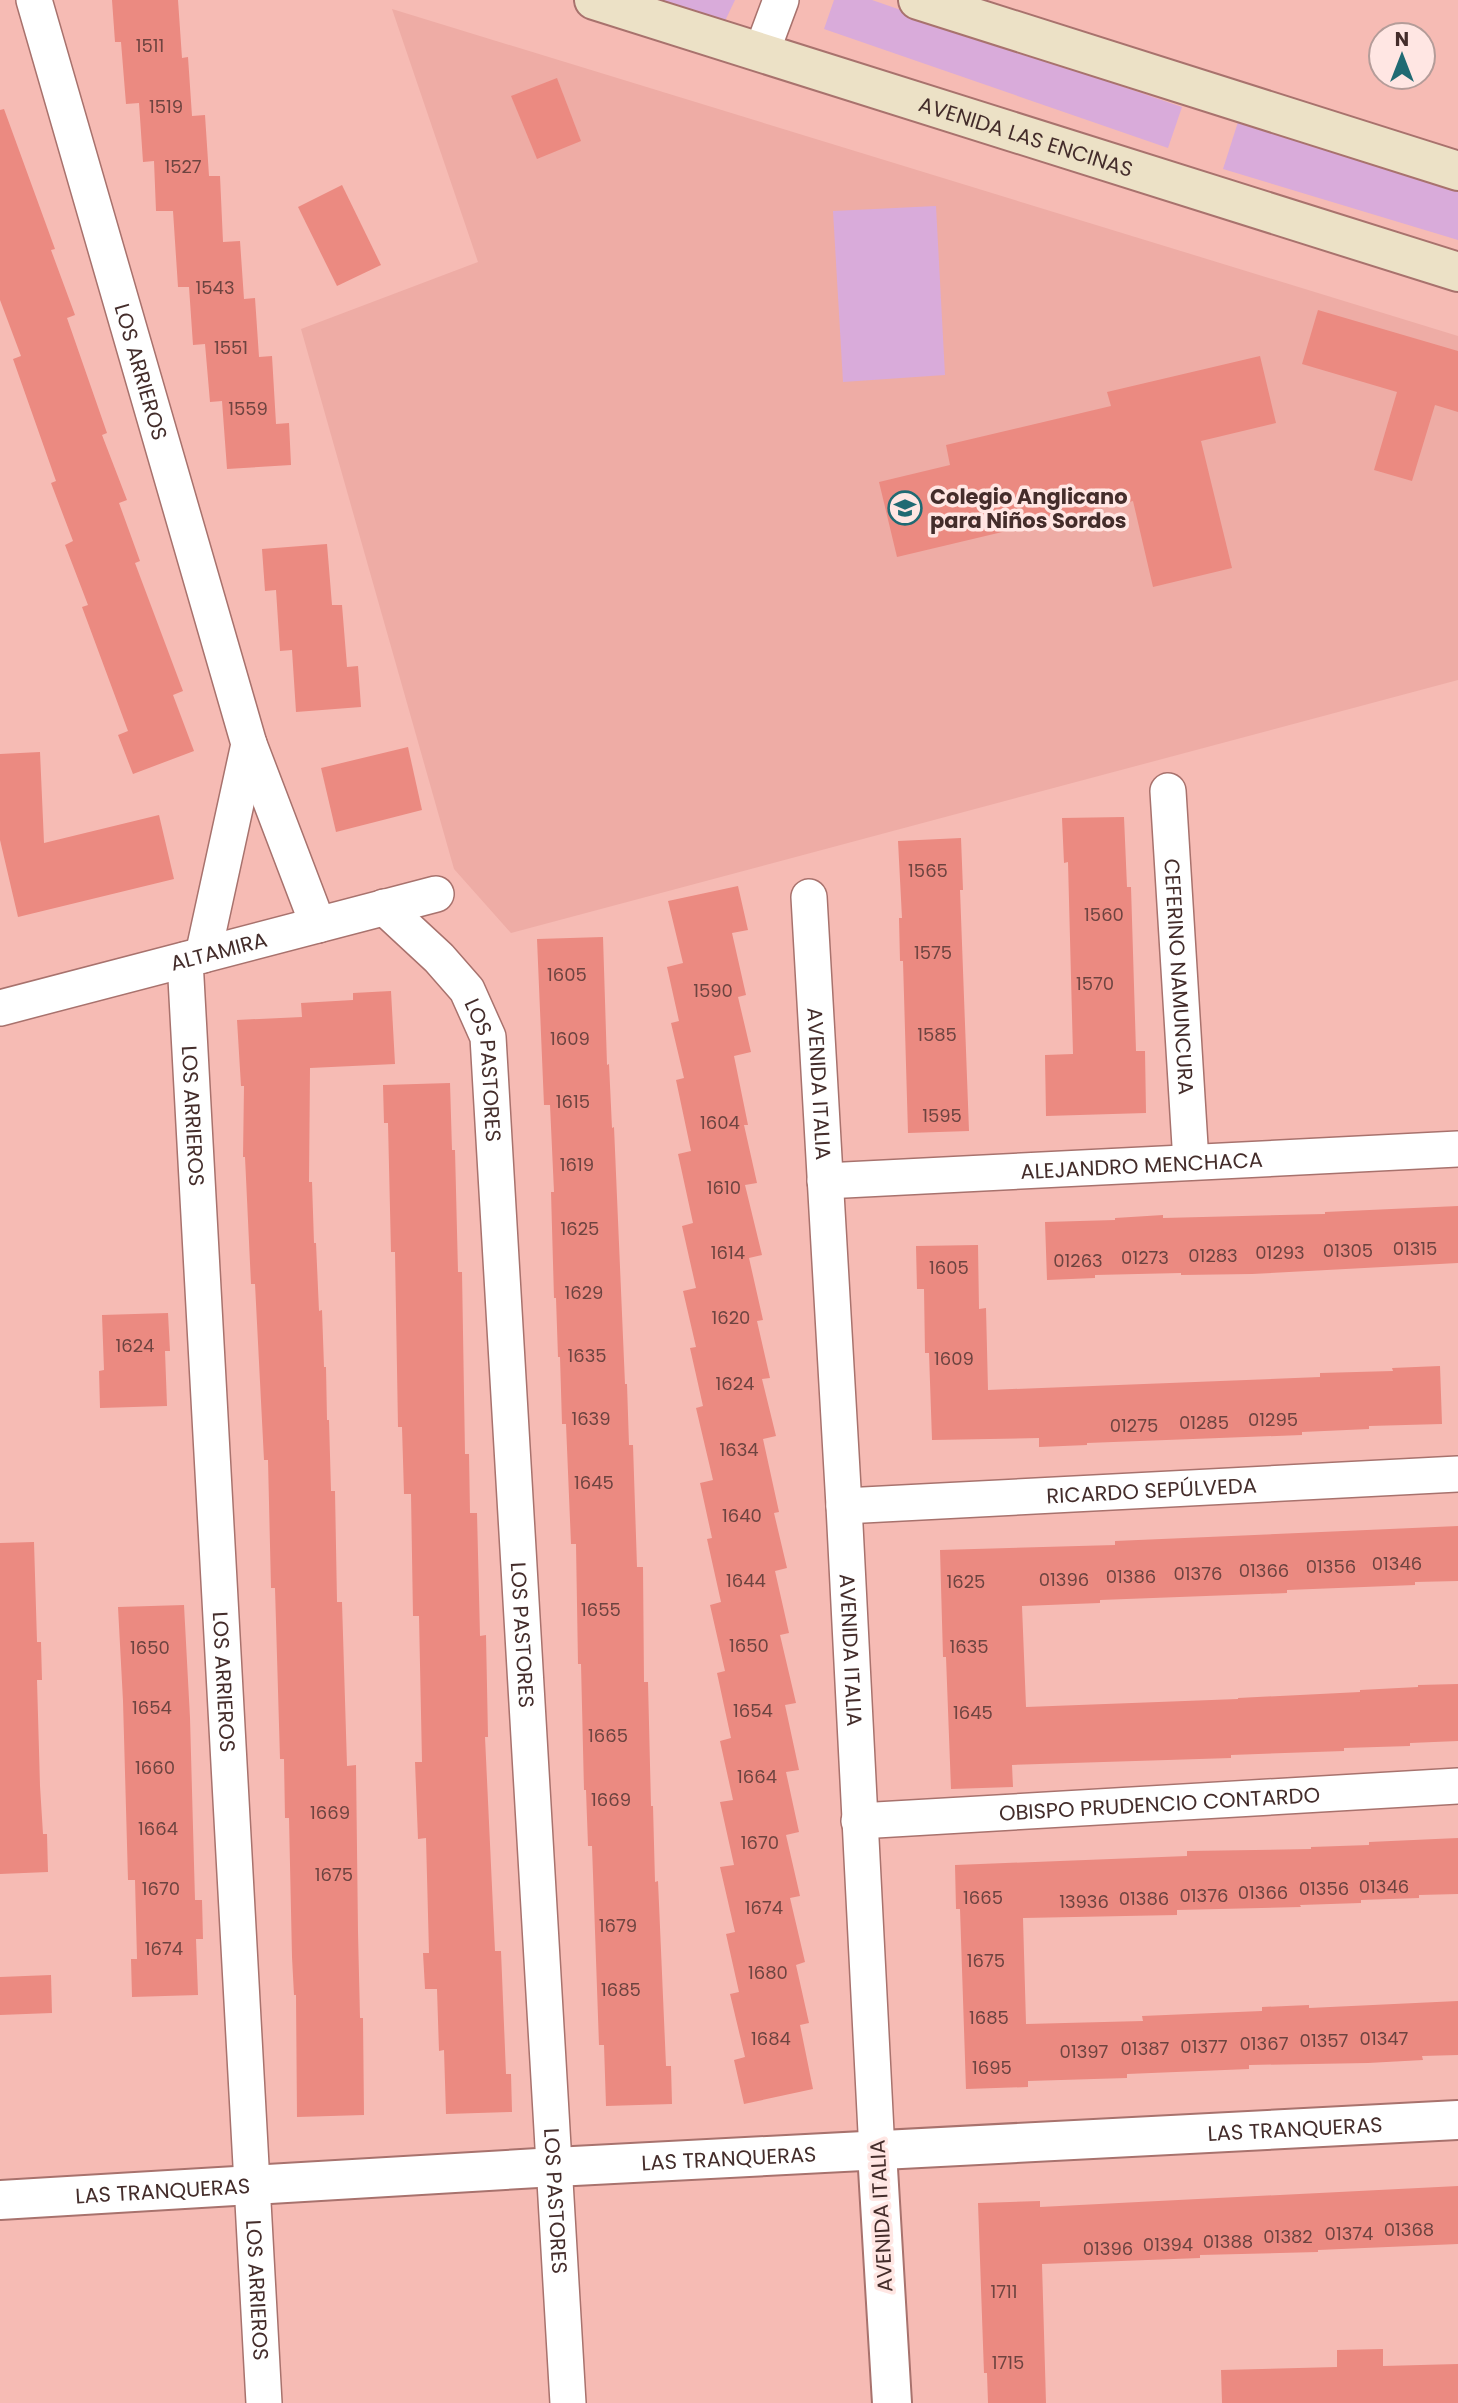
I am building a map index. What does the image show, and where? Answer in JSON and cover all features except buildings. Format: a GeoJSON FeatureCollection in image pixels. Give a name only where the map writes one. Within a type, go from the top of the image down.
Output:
{"type":"FeatureCollection","features":[{"type":"Feature","properties":{"kind":"main road","name":"AVENIDA LAS ENCINAS"},"geometry":{"type":"LineString","coordinates":[[594,0],[1458,272]]}},
{"type":"Feature","properties":{"kind":"main road"},"geometry":{"type":"LineString","coordinates":[[918,0],[1458,171]]}},
{"type":"Feature","properties":{"kind":"street","name":"LOS ARRIEROS"},"geometry":{"type":"LineString","coordinates":[[34,0],[249,744],[318,925]]}},
{"type":"Feature","properties":{"kind":"street"},"geometry":{"type":"LineString","coordinates":[[761,51],[781,0]]}},
{"type":"Feature","properties":{"kind":"street","name":"LOS ARRIEROS"},"geometry":{"type":"LineString","coordinates":[[249,744],[194,957],[264,2403]]}},
{"type":"Feature","properties":{"kind":"street","name":"CEFERINO NAMUNCURA"},"geometry":{"type":"LineString","coordinates":[[1168,791],[1191,1162]]}},
{"type":"Feature","properties":{"kind":"street","name":"ALTAMIRA"},"geometry":{"type":"LineString","coordinates":[[0,1008],[436,894]]}},
{"type":"Feature","properties":{"kind":"street","name":"AVENIDA ITALIA"},"geometry":{"type":"LineString","coordinates":[[808,897],[892,2403]]}},
{"type":"Feature","properties":{"kind":"street","name":"LOS PASTORES"},"geometry":{"type":"LineString","coordinates":[[384,907],[439,958],[467,990],[488,1037],[568,2403]]}},
{"type":"Feature","properties":{"kind":"street","name":"ALEJANDRO MENCHACA"},"geometry":{"type":"LineString","coordinates":[[825,1181],[1458,1149]]}},
{"type":"Feature","properties":{"kind":"street","name":"RICARDO SEPÚLVEDA"},"geometry":{"type":"LineString","coordinates":[[844,1506],[1458,1474]]}},
{"type":"Feature","properties":{"kind":"street","name":"OBISPO PRUDENCIO CONTARDO"},"geometry":{"type":"LineString","coordinates":[[859,1821],[1458,1786]]}},
{"type":"Feature","properties":{"kind":"street","name":"LAS TRANQUERAS"},"geometry":{"type":"LineString","coordinates":[[0,2200],[555,2167],[1458,2120]]}},
{"type":"Feature","properties":{"kind":"shaded area"},"geometry":{"type":"Polygon","coordinates":[[[650,0],[735,0],[724,23],[650,0]]]}},
{"type":"Feature","properties":{"kind":"shaded area"},"geometry":{"type":"Polygon","coordinates":[[[834,0],[872,0],[1182,107],[1168,148],[824,29],[834,0]]]}},
{"type":"Feature","properties":{"kind":"shaded area","name":"Colegio Anglicano para Niños Sordos"},"geometry":{"type":"Polygon","coordinates":[[[392,9],[1458,336],[1458,680],[511,933],[454,869],[301,329],[478,262],[392,9]]]}},
{"type":"Feature","properties":{"kind":"shaded area"},"geometry":{"type":"Polygon","coordinates":[[[1238,122],[1458,190],[1458,240],[1223,169],[1238,122]]]}},
{"type":"Feature","properties":{"kind":"shaded area"},"geometry":{"type":"Polygon","coordinates":[[[936,206],[945,375],[843,382],[833,211],[936,206]]]}},
{"type":"Feature","properties":{"kind":"place","name":"Colegio Anglicano para Niños Sordos"},"geometry":{"type":"Point","coordinates":[905,508]}}]}
